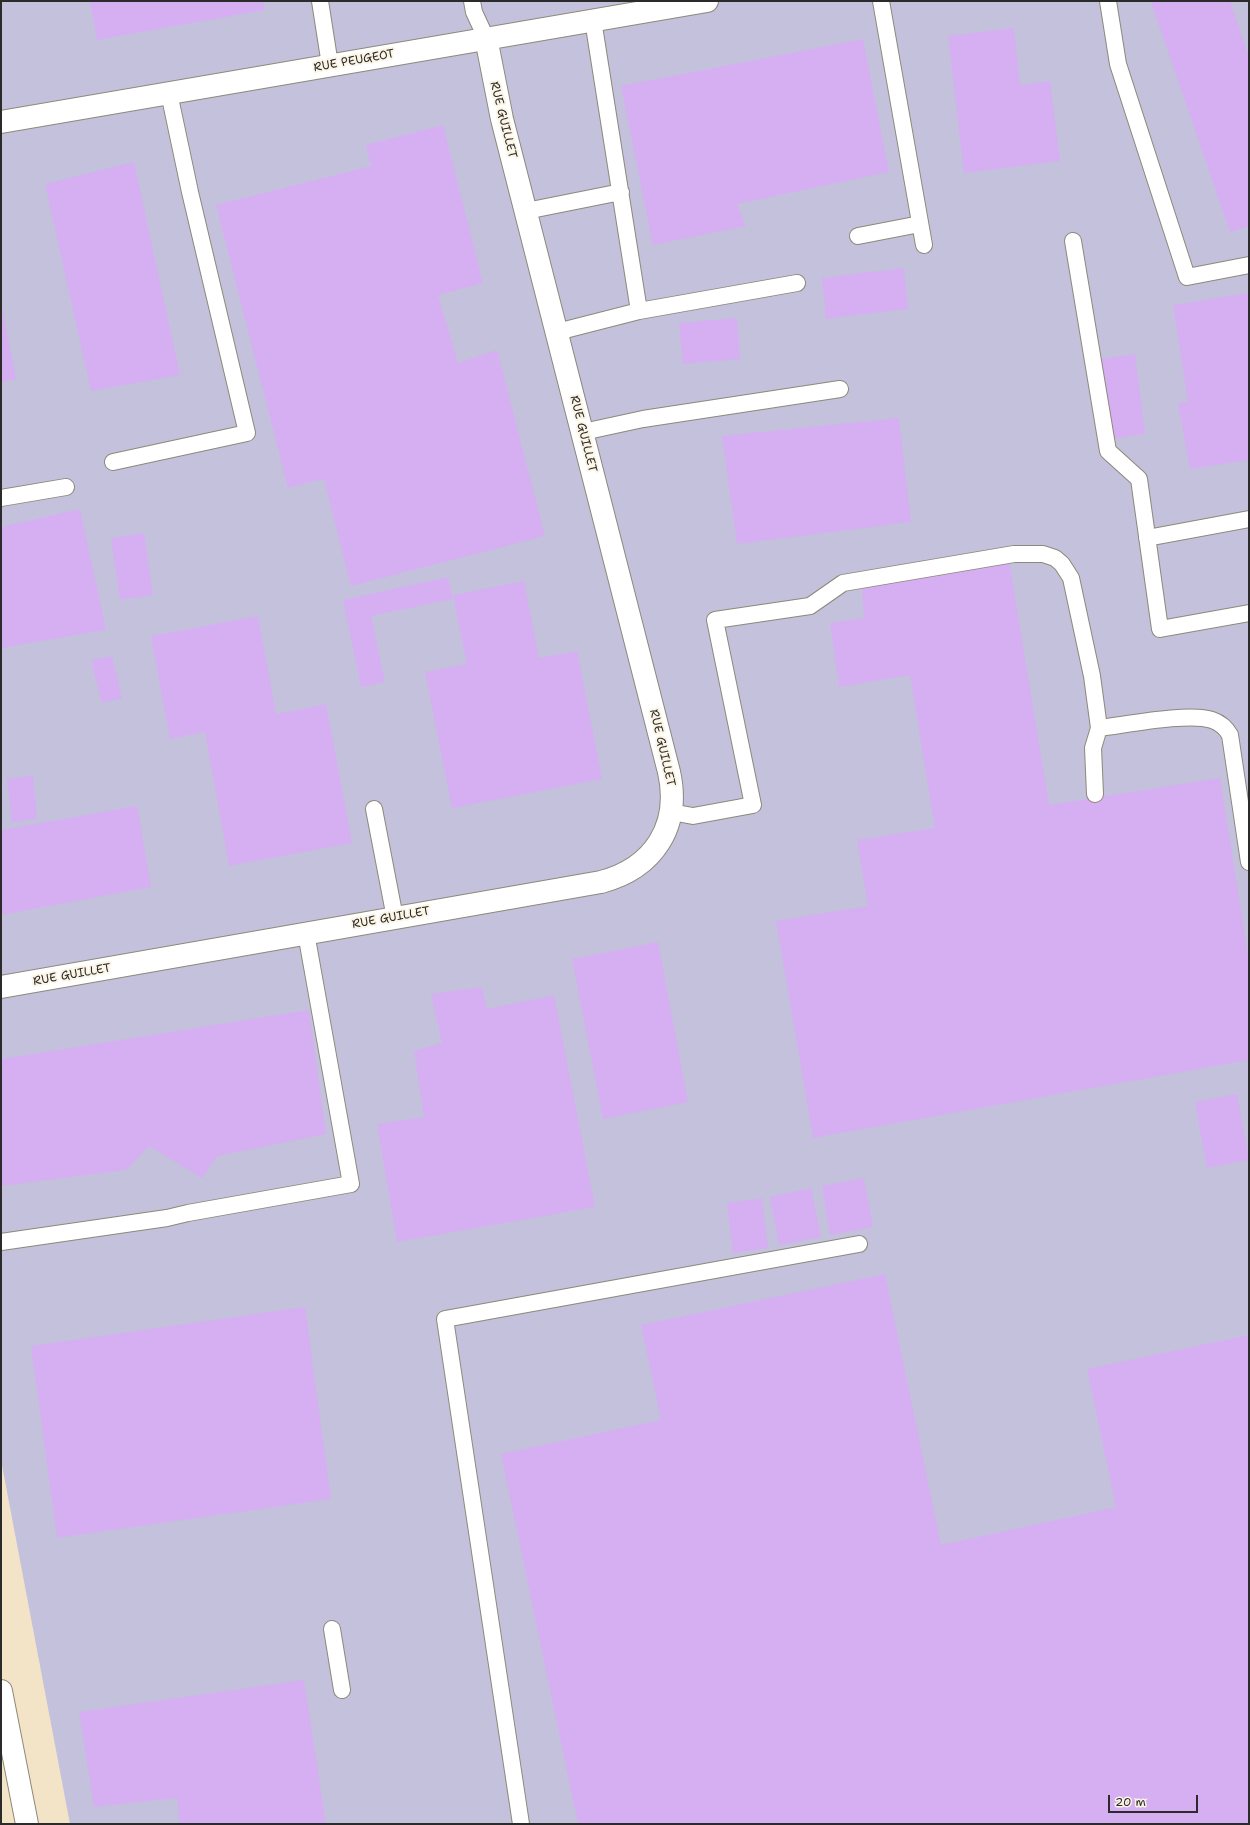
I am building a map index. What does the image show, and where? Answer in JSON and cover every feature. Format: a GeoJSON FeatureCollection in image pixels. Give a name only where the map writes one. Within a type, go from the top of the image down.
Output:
{"type":"FeatureCollection","features":[{"type":"Feature","properties":{"kind":"street","name":"RUE PEUGEOT"},"geometry":{"type":"LineString","coordinates":[[1,122],[707,1]]}},
{"type":"Feature","properties":{"kind":"street","name":"RUE GUILLET"},"geometry":{"type":"LineString","coordinates":[[1,987],[601,882],[618,877],[634,869],[651,854],[664,834],[671,812],[672,794],[669,772],[496,91],[486,38]]}},
{"type":"Feature","properties":{"kind":"street"},"geometry":{"type":"LineString","coordinates":[[1,1691],[27,1824]]}},
{"type":"Feature","properties":{"kind":"lane"},"geometry":{"type":"LineString","coordinates":[[320,1],[330,65]]}},
{"type":"Feature","properties":{"kind":"lane"},"geometry":{"type":"LineString","coordinates":[[472,1],[474,12],[486,38]]}},
{"type":"Feature","properties":{"kind":"lane"},"geometry":{"type":"LineString","coordinates":[[881,1],[924,245]]}},
{"type":"Feature","properties":{"kind":"lane"},"geometry":{"type":"LineString","coordinates":[[1108,1],[1118,64],[1187,277],[1249,265]]}},
{"type":"Feature","properties":{"kind":"lane"},"geometry":{"type":"LineString","coordinates":[[593,20],[639,311]]}},
{"type":"Feature","properties":{"kind":"lane"},"geometry":{"type":"LineString","coordinates":[[113,462],[247,433],[190,192],[169,93]]}},
{"type":"Feature","properties":{"kind":"lane"},"geometry":{"type":"LineString","coordinates":[[526,211],[621,192]]}},
{"type":"Feature","properties":{"kind":"lane"},"geometry":{"type":"LineString","coordinates":[[858,236],[920,224]]}},
{"type":"Feature","properties":{"kind":"lane"},"geometry":{"type":"LineString","coordinates":[[1073,241],[1108,452],[1139,479],[1160,629],[1249,613]]}},
{"type":"Feature","properties":{"kind":"lane"},"geometry":{"type":"LineString","coordinates":[[557,332],[639,311],[797,283]]}},
{"type":"Feature","properties":{"kind":"lane"},"geometry":{"type":"LineString","coordinates":[[583,432],[631,421],[840,389]]}},
{"type":"Feature","properties":{"kind":"lane"},"geometry":{"type":"LineString","coordinates":[[1,498],[66,487]]}},
{"type":"Feature","properties":{"kind":"lane"},"geometry":{"type":"LineString","coordinates":[[1148,538],[1249,519]]}},
{"type":"Feature","properties":{"kind":"lane"},"geometry":{"type":"LineString","coordinates":[[671,812],[693,816],[753,805],[715,620],[810,606],[843,582],[1014,554],[1043,554],[1055,558],[1062,564],[1071,578],[1092,676],[1099,728],[1093,748],[1094,794]]}},
{"type":"Feature","properties":{"kind":"lane"},"geometry":{"type":"LineString","coordinates":[[1099,728],[1198,718],[1211,719],[1220,723],[1230,735],[1249,862]]}},
{"type":"Feature","properties":{"kind":"lane"},"geometry":{"type":"LineString","coordinates":[[374,809],[395,918]]}},
{"type":"Feature","properties":{"kind":"lane"},"geometry":{"type":"LineString","coordinates":[[1,1242],[167,1218],[352,1184],[306,933]]}},
{"type":"Feature","properties":{"kind":"lane"},"geometry":{"type":"LineString","coordinates":[[521,1824],[445,1319],[859,1244]]}},
{"type":"Feature","properties":{"kind":"lane"},"geometry":{"type":"LineString","coordinates":[[332,1629],[342,1690]]}},
{"type":"Feature","properties":{"kind":"shaded area"},"geometry":{"type":"Polygon","coordinates":[[[1,1],[1249,1],[1249,1824],[70,1824],[1,1460],[1,1]]]}},
{"type":"Feature","properties":{"kind":"building"},"geometry":{"type":"Polygon","coordinates":[[[90,1],[263,1],[265,10],[97,40],[90,1]]]}},
{"type":"Feature","properties":{"kind":"building"},"geometry":{"type":"Polygon","coordinates":[[[1230,1],[1249,57],[1249,226],[1230,232],[1151,2],[1230,1]]]}},
{"type":"Feature","properties":{"kind":"building"},"geometry":{"type":"Polygon","coordinates":[[[1014,28],[1020,85],[1050,81],[1060,161],[964,173],[948,36],[1014,28]]]}},
{"type":"Feature","properties":{"kind":"building"},"geometry":{"type":"Polygon","coordinates":[[[863,39],[889,172],[737,204],[746,226],[653,245],[621,86],[863,39]]]}},
{"type":"Feature","properties":{"kind":"building"},"geometry":{"type":"Polygon","coordinates":[[[443,125],[483,283],[438,295],[458,363],[497,350],[545,536],[351,586],[324,479],[288,488],[216,205],[371,166],[366,145],[443,125]]]}},
{"type":"Feature","properties":{"kind":"building"},"geometry":{"type":"Polygon","coordinates":[[[134,162],[180,375],[91,391],[45,184],[134,162]]]}},
{"type":"Feature","properties":{"kind":"building"},"geometry":{"type":"Polygon","coordinates":[[[904,268],[908,309],[826,319],[822,278],[904,268]]]}},
{"type":"Feature","properties":{"kind":"building"},"geometry":{"type":"Polygon","coordinates":[[[1249,293],[1249,460],[1190,469],[1178,403],[1188,402],[1173,305],[1249,293]]]}},
{"type":"Feature","properties":{"kind":"building"},"geometry":{"type":"Polygon","coordinates":[[[1,303],[16,379],[1,382],[1,303]]]}},
{"type":"Feature","properties":{"kind":"building"},"geometry":{"type":"Polygon","coordinates":[[[737,318],[740,359],[683,364],[679,323],[737,318]]]}},
{"type":"Feature","properties":{"kind":"building"},"geometry":{"type":"Polygon","coordinates":[[[1135,354],[1145,434],[1111,439],[1100,359],[1135,354]]]}},
{"type":"Feature","properties":{"kind":"building"},"geometry":{"type":"Polygon","coordinates":[[[899,418],[911,522],[737,544],[722,436],[899,418]]]}},
{"type":"Feature","properties":{"kind":"building"},"geometry":{"type":"Polygon","coordinates":[[[80,509],[106,630],[1,648],[1,527],[80,509]]]}},
{"type":"Feature","properties":{"kind":"building"},"geometry":{"type":"Polygon","coordinates":[[[144,533],[153,595],[120,600],[111,538],[144,533]]]}},
{"type":"Feature","properties":{"kind":"building"},"geometry":{"type":"Polygon","coordinates":[[[1009,560],[1049,805],[1220,778],[1249,961],[1249,1060],[813,1138],[776,921],[868,906],[857,840],[935,828],[910,675],[839,687],[830,623],[864,618],[862,588],[1009,560]]]}},
{"type":"Feature","properties":{"kind":"building"},"geometry":{"type":"Polygon","coordinates":[[[448,577],[453,599],[371,616],[385,682],[361,687],[343,600],[448,577]]]}},
{"type":"Feature","properties":{"kind":"building"},"geometry":{"type":"Polygon","coordinates":[[[524,581],[539,658],[577,651],[602,779],[452,808],[425,672],[467,664],[453,595],[524,581]]]}},
{"type":"Feature","properties":{"kind":"building"},"geometry":{"type":"Polygon","coordinates":[[[258,616],[276,714],[326,704],[352,843],[229,866],[205,732],[170,739],[151,636],[258,616]]]}},
{"type":"Feature","properties":{"kind":"building"},"geometry":{"type":"Polygon","coordinates":[[[112,656],[122,698],[102,703],[91,660],[112,656]]]}},
{"type":"Feature","properties":{"kind":"building"},"geometry":{"type":"Polygon","coordinates":[[[33,776],[37,819],[12,822],[7,779],[33,776]]]}},
{"type":"Feature","properties":{"kind":"building"},"geometry":{"type":"Polygon","coordinates":[[[137,806],[151,887],[1,915],[1,830],[137,806]]]}},
{"type":"Feature","properties":{"kind":"building"},"geometry":{"type":"Polygon","coordinates":[[[658,942],[688,1102],[603,1119],[572,959],[658,942]]]}},
{"type":"Feature","properties":{"kind":"building"},"geometry":{"type":"Polygon","coordinates":[[[482,987],[487,1009],[554,995],[595,1207],[397,1242],[377,1124],[424,1117],[414,1051],[442,1043],[431,994],[482,987]]]}},
{"type":"Feature","properties":{"kind":"building"},"geometry":{"type":"Polygon","coordinates":[[[309,1010],[326,1134],[217,1156],[202,1178],[149,1146],[126,1170],[1,1186],[1,1059],[309,1010]]]}},
{"type":"Feature","properties":{"kind":"building"},"geometry":{"type":"Polygon","coordinates":[[[1237,1094],[1249,1160],[1207,1168],[1195,1102],[1237,1094]]]}},
{"type":"Feature","properties":{"kind":"building"},"geometry":{"type":"Polygon","coordinates":[[[864,1178],[873,1227],[830,1235],[822,1186],[864,1178]]]}},
{"type":"Feature","properties":{"kind":"building"},"geometry":{"type":"Polygon","coordinates":[[[811,1188],[821,1237],[779,1245],[770,1197],[811,1188]]]}},
{"type":"Feature","properties":{"kind":"building"},"geometry":{"type":"Polygon","coordinates":[[[762,1198],[768,1248],[733,1253],[727,1203],[762,1198]]]}},
{"type":"Feature","properties":{"kind":"building"},"geometry":{"type":"Polygon","coordinates":[[[885,1274],[941,1545],[1116,1507],[1087,1369],[1249,1335],[1249,1824],[578,1824],[501,1454],[661,1420],[641,1325],[885,1274]]]}},
{"type":"Feature","properties":{"kind":"building"},"geometry":{"type":"Polygon","coordinates":[[[305,1307],[331,1499],[57,1538],[31,1346],[305,1307]]]}},
{"type":"Feature","properties":{"kind":"building"},"geometry":{"type":"Polygon","coordinates":[[[304,1680],[326,1824],[180,1824],[177,1798],[94,1807],[79,1712],[304,1680]]]}}]}
